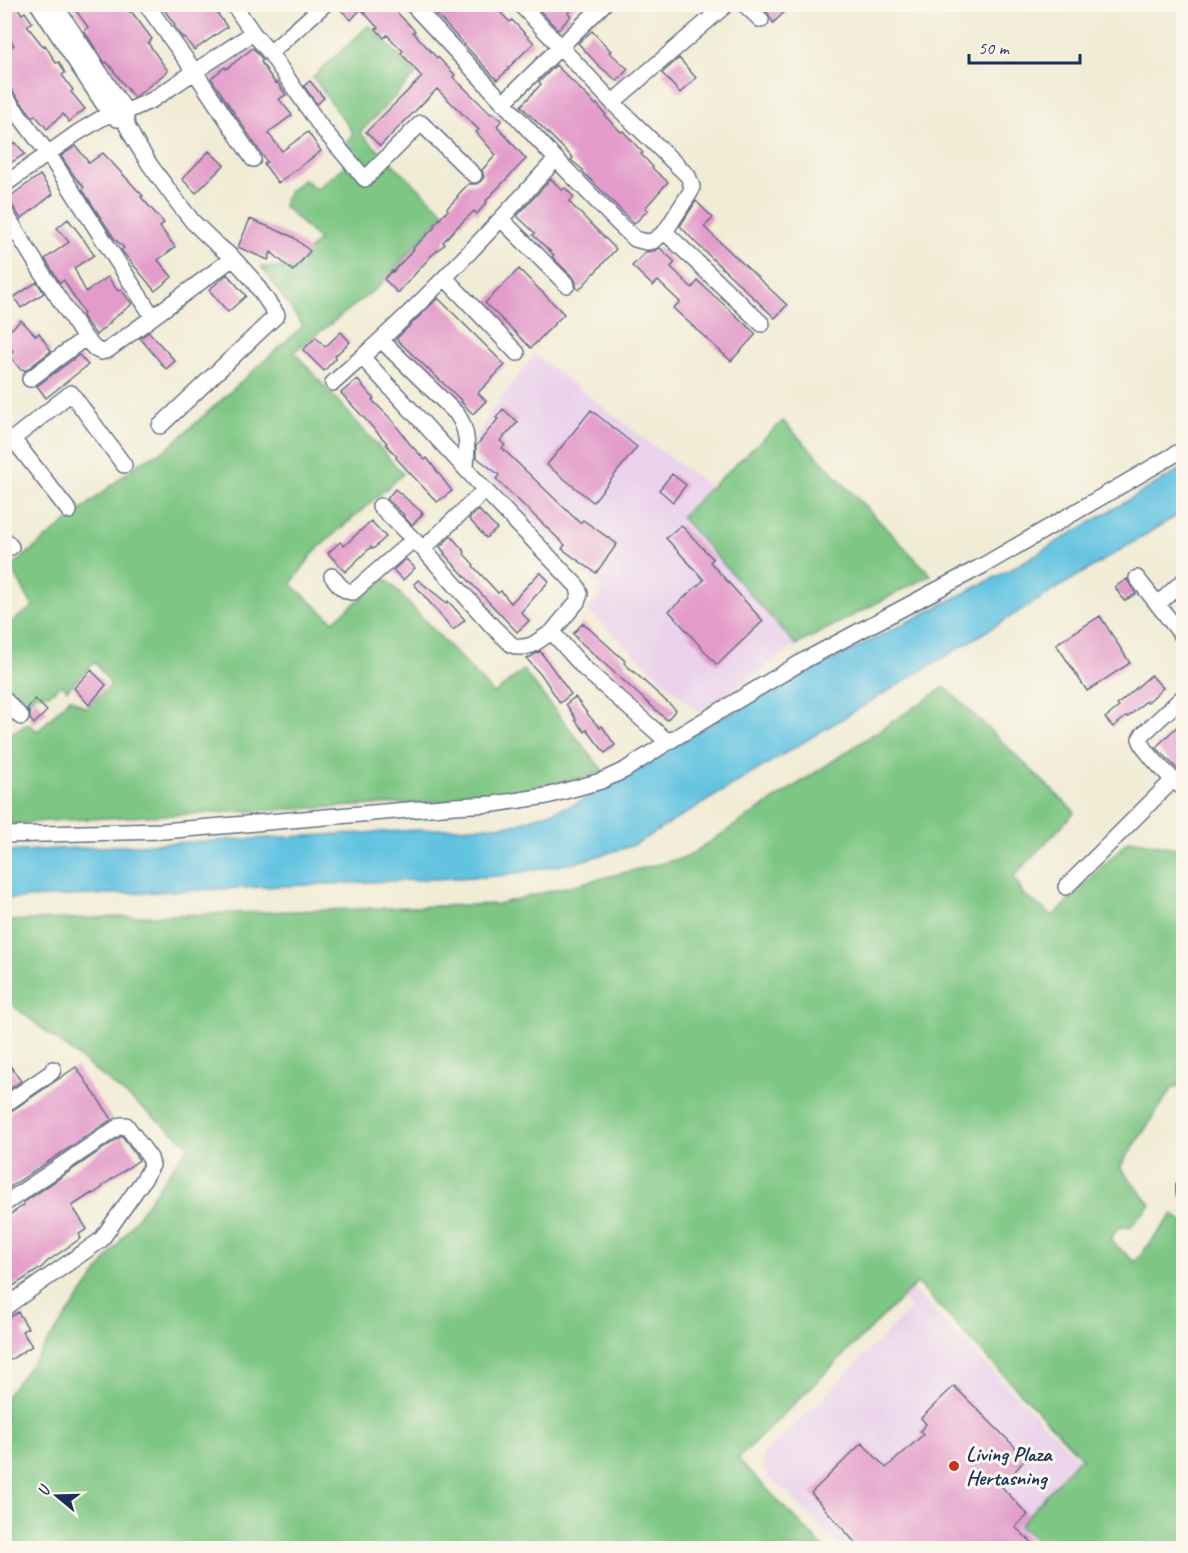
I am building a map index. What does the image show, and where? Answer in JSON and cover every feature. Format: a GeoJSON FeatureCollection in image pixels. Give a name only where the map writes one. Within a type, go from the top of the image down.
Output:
{"type":"FeatureCollection","features":[{"type":"Feature","properties":{"kind":"street"},"geometry":{"type":"LineString","coordinates":[[38,4],[127,126],[150,165],[178,203],[193,222],[233,258],[252,279],[277,315],[159,426]]}},
{"type":"Feature","properties":{"kind":"street"},"geometry":{"type":"LineString","coordinates":[[54,4],[117,112]]}},
{"type":"Feature","properties":{"kind":"street"},"geometry":{"type":"LineString","coordinates":[[146,4],[253,159]]}},
{"type":"Feature","properties":{"kind":"street"},"geometry":{"type":"LineString","coordinates":[[233,4],[321,127],[365,179],[421,123],[474,175]]}},
{"type":"Feature","properties":{"kind":"street"},"geometry":{"type":"LineString","coordinates":[[270,53],[325,4]]}},
{"type":"Feature","properties":{"kind":"street"},"geometry":{"type":"LineString","coordinates":[[412,4],[618,223],[635,239],[653,241],[665,232],[691,191],[691,181],[520,4]]}},
{"type":"Feature","properties":{"kind":"street"},"geometry":{"type":"LineString","coordinates":[[503,103],[604,4]]}},
{"type":"Feature","properties":{"kind":"street"},"geometry":{"type":"LineString","coordinates":[[613,102],[727,4]]}},
{"type":"Feature","properties":{"kind":"street"},"geometry":{"type":"LineString","coordinates":[[744,4],[761,20]]}},
{"type":"Feature","properties":{"kind":"street"},"geometry":{"type":"LineString","coordinates":[[4,184],[77,133],[117,112],[152,100],[252,33]]}},
{"type":"Feature","properties":{"kind":"street"},"geometry":{"type":"LineString","coordinates":[[4,96],[49,154],[153,317]]}},
{"type":"Feature","properties":{"kind":"street"},"geometry":{"type":"LineString","coordinates":[[333,383],[445,278],[556,159]]}},
{"type":"Feature","properties":{"kind":"street"},"geometry":{"type":"LineString","coordinates":[[4,211],[85,338],[101,352],[108,350],[233,258]]}},
{"type":"Feature","properties":{"kind":"street"},"geometry":{"type":"LineString","coordinates":[[501,219],[567,285]]}},
{"type":"Feature","properties":{"kind":"street"},"geometry":{"type":"LineString","coordinates":[[665,232],[762,324]]}},
{"type":"Feature","properties":{"kind":"street"},"geometry":{"type":"LineString","coordinates":[[445,278],[517,353]]}},
{"type":"Feature","properties":{"kind":"street"},"geometry":{"type":"LineString","coordinates":[[30,379],[85,338]]}},
{"type":"Feature","properties":{"kind":"street"},"geometry":{"type":"LineString","coordinates":[[381,340],[462,422],[466,437],[466,468]]}},
{"type":"Feature","properties":{"kind":"street"},"geometry":{"type":"LineString","coordinates":[[362,357],[574,583],[579,591],[577,602],[552,632],[532,645],[524,647],[512,645],[380,506]]}},
{"type":"Feature","properties":{"kind":"street"},"geometry":{"type":"LineString","coordinates":[[69,511],[9,442],[70,393],[124,465]]}},
{"type":"Feature","properties":{"kind":"street"},"geometry":{"type":"LineString","coordinates":[[4,835],[163,831],[494,804],[547,796],[601,782],[625,770],[805,660],[984,565],[1184,449]]}},
{"type":"Feature","properties":{"kind":"street"},"geometry":{"type":"LineString","coordinates":[[332,576],[344,590],[352,592],[418,545],[485,490]]}},
{"type":"Feature","properties":{"kind":"street"},"geometry":{"type":"LineString","coordinates":[[1137,578],[1184,638]]}},
{"type":"Feature","properties":{"kind":"street"},"geometry":{"type":"LineString","coordinates":[[1158,604],[1184,580]]}},
{"type":"Feature","properties":{"kind":"street"},"geometry":{"type":"LineString","coordinates":[[552,632],[584,668],[668,742]]}},
{"type":"Feature","properties":{"kind":"street"},"geometry":{"type":"LineString","coordinates":[[1066,887],[1178,784],[1144,748],[1140,739],[1184,696]]}},
{"type":"Feature","properties":{"kind":"street"},"geometry":{"type":"LineString","coordinates":[[4,699],[21,717]]}},
{"type":"Feature","properties":{"kind":"street"},"geometry":{"type":"LineString","coordinates":[[4,1105],[52,1072],[53,1069]]}},
{"type":"Feature","properties":{"kind":"street"},"geometry":{"type":"LineString","coordinates":[[4,1204],[123,1125],[126,1125],[150,1158],[152,1165],[144,1179],[101,1240],[4,1308]]}},
{"type":"Feature","properties":{"kind":"street"},"geometry":{"type":"LineString","coordinates":[[1184,1186],[1184,1193]]}},
{"type":"Feature","properties":{"kind":"shaded area"},"geometry":{"type":"Polygon","coordinates":[[[534,354],[652,445],[711,487],[681,517],[796,645],[699,713],[588,611],[603,591],[477,465],[488,450],[476,439],[492,410],[534,354]]]}},
{"type":"Feature","properties":{"kind":"shaded area","name":"Living Plaza Hertasning"},"geometry":{"type":"Polygon","coordinates":[[[912,1289],[1078,1459],[1019,1526],[1045,1548],[841,1548],[763,1470],[763,1454],[911,1309],[902,1298],[912,1289]]]}},
{"type":"Feature","properties":{"kind":"green space"},"geometry":{"type":"Polygon","coordinates":[[[369,25],[416,74],[360,133],[445,213],[377,288],[294,352],[403,474],[314,552],[291,584],[333,621],[385,578],[494,694],[523,670],[604,772],[460,801],[45,821],[5,825],[5,736],[28,724],[38,731],[70,698],[86,708],[111,685],[95,662],[67,690],[62,684],[49,694],[36,694],[23,708],[5,683],[5,626],[33,607],[11,567],[139,463],[167,449],[303,326],[262,267],[291,268],[319,240],[283,205],[288,192],[304,179],[316,189],[348,164],[340,152],[353,133],[313,77],[369,25]]]}},
{"type":"Feature","properties":{"kind":"green space"},"geometry":{"type":"Polygon","coordinates":[[[783,421],[931,575],[796,645],[681,517],[783,421]]]}},
{"type":"Feature","properties":{"kind":"green space"},"geometry":{"type":"Polygon","coordinates":[[[945,687],[1075,812],[1014,876],[1023,894],[1053,916],[1129,840],[1183,849],[1183,1086],[1173,1087],[1120,1167],[1151,1205],[1131,1226],[1118,1228],[1110,1240],[1135,1262],[1173,1214],[1183,1222],[1183,1548],[1045,1548],[1019,1526],[1078,1459],[1083,1459],[917,1283],[738,1459],[824,1548],[5,1548],[5,1397],[37,1357],[189,1145],[5,999],[5,921],[498,904],[687,857],[945,687]]]}},
{"type":"Feature","properties":{"kind":"water"},"geometry":{"type":"Polygon","coordinates":[[[1183,468],[1183,512],[634,845],[575,863],[498,876],[5,899],[5,852],[513,825],[578,803],[708,725],[1006,572],[1183,468]]]}},
{"type":"Feature","properties":{"kind":"building"},"geometry":{"type":"Polygon","coordinates":[[[4,4],[15,4],[22,14],[25,12],[32,22],[27,26],[43,46],[45,45],[56,63],[59,62],[65,73],[62,75],[73,90],[71,92],[85,109],[69,122],[63,114],[47,129],[35,115],[33,117],[4,81],[4,52],[14,45],[4,31],[4,4]]]}},
{"type":"Feature","properties":{"kind":"building"},"geometry":{"type":"Polygon","coordinates":[[[71,4],[124,4],[152,39],[148,43],[168,71],[134,98],[107,62],[105,63],[84,31],[88,27],[71,4]]]}},
{"type":"Feature","properties":{"kind":"building"},"geometry":{"type":"Polygon","coordinates":[[[160,4],[211,4],[227,27],[194,50],[174,26],[160,4]]]}},
{"type":"Feature","properties":{"kind":"building"},"geometry":{"type":"Polygon","coordinates":[[[335,4],[389,4],[455,75],[453,77],[491,114],[502,120],[497,126],[526,159],[494,192],[477,214],[474,211],[456,228],[443,242],[445,244],[398,293],[384,279],[435,227],[434,225],[448,210],[447,208],[468,184],[481,181],[484,177],[482,170],[496,155],[476,132],[479,130],[437,89],[380,146],[366,132],[422,77],[401,53],[403,51],[387,35],[384,38],[361,9],[351,20],[335,4]]]}},
{"type":"Feature","properties":{"kind":"building"},"geometry":{"type":"Polygon","coordinates":[[[427,4],[492,4],[510,22],[512,20],[534,43],[497,80],[427,4]]]}},
{"type":"Feature","properties":{"kind":"building"},"geometry":{"type":"Polygon","coordinates":[[[534,4],[577,4],[568,13],[571,16],[558,30],[534,4]]]}},
{"type":"Feature","properties":{"kind":"building"},"geometry":{"type":"Polygon","coordinates":[[[759,4],[793,4],[773,23],[768,13],[759,4]]]}},
{"type":"Feature","properties":{"kind":"building"},"geometry":{"type":"Polygon","coordinates":[[[592,31],[611,51],[609,52],[628,69],[617,81],[578,43],[592,31]]]}},
{"type":"Feature","properties":{"kind":"building"},"geometry":{"type":"Polygon","coordinates":[[[253,48],[263,60],[261,62],[275,83],[277,82],[286,95],[279,99],[292,115],[268,133],[282,151],[308,132],[321,151],[278,183],[264,164],[267,162],[211,78],[253,48]]]}},
{"type":"Feature","properties":{"kind":"building"},"geometry":{"type":"Polygon","coordinates":[[[679,58],[696,78],[680,93],[662,73],[679,58]]]}},
{"type":"Feature","properties":{"kind":"building"},"geometry":{"type":"Polygon","coordinates":[[[556,65],[597,104],[621,132],[623,131],[643,153],[641,154],[652,168],[668,182],[645,208],[648,210],[634,224],[521,106],[541,84],[539,82],[556,65]]]}},
{"type":"Feature","properties":{"kind":"building"},"geometry":{"type":"Polygon","coordinates":[[[310,81],[324,98],[317,104],[304,86],[310,81]]]}},
{"type":"Feature","properties":{"kind":"building"},"geometry":{"type":"Polygon","coordinates":[[[4,131],[25,154],[4,167],[4,131]]]}},
{"type":"Feature","properties":{"kind":"building"},"geometry":{"type":"Polygon","coordinates":[[[76,146],[89,163],[103,153],[143,196],[141,197],[164,223],[160,227],[175,247],[158,260],[172,277],[155,291],[121,250],[124,248],[114,238],[82,189],[84,187],[61,156],[76,146]]]}},
{"type":"Feature","properties":{"kind":"building"},"geometry":{"type":"Polygon","coordinates":[[[209,151],[224,165],[196,193],[182,179],[209,151]]]}},
{"type":"Feature","properties":{"kind":"building"},"geometry":{"type":"Polygon","coordinates":[[[40,175],[53,194],[21,219],[12,205],[5,200],[40,175]]]}},
{"type":"Feature","properties":{"kind":"building"},"geometry":{"type":"Polygon","coordinates":[[[551,179],[562,190],[565,188],[574,197],[569,202],[616,249],[579,290],[574,278],[552,257],[554,255],[517,216],[551,179]]]}},
{"type":"Feature","properties":{"kind":"building"},"geometry":{"type":"Polygon","coordinates":[[[696,201],[713,218],[704,227],[787,305],[775,318],[680,226],[696,201]]]}},
{"type":"Feature","properties":{"kind":"building"},"geometry":{"type":"Polygon","coordinates":[[[68,219],[94,255],[74,268],[86,292],[108,277],[118,291],[121,289],[132,304],[96,335],[82,316],[84,314],[64,280],[60,283],[45,259],[69,242],[57,228],[68,219]]]}},
{"type":"Feature","properties":{"kind":"building"},"geometry":{"type":"Polygon","coordinates":[[[250,219],[293,237],[310,251],[293,271],[271,252],[268,260],[238,247],[250,219]]]}},
{"type":"Feature","properties":{"kind":"building"},"geometry":{"type":"Polygon","coordinates":[[[660,248],[675,262],[671,267],[692,288],[698,281],[756,334],[731,361],[673,308],[680,302],[658,281],[653,286],[632,266],[646,252],[660,248]]]}},
{"type":"Feature","properties":{"kind":"building"},"geometry":{"type":"Polygon","coordinates":[[[519,269],[564,314],[531,348],[485,303],[519,269]]]}},
{"type":"Feature","properties":{"kind":"building"},"geometry":{"type":"Polygon","coordinates":[[[227,274],[246,296],[228,312],[209,290],[227,274]]]}},
{"type":"Feature","properties":{"kind":"building"},"geometry":{"type":"Polygon","coordinates":[[[37,282],[44,293],[21,308],[14,297],[37,282]]]}},
{"type":"Feature","properties":{"kind":"building"},"geometry":{"type":"Polygon","coordinates":[[[438,298],[505,365],[478,393],[486,401],[473,414],[396,339],[438,298]]]}},
{"type":"Feature","properties":{"kind":"building"},"geometry":{"type":"Polygon","coordinates":[[[21,320],[36,336],[39,333],[51,351],[25,371],[21,370],[9,355],[14,352],[4,342],[4,336],[21,320]]]}},
{"type":"Feature","properties":{"kind":"building"},"geometry":{"type":"Polygon","coordinates":[[[149,332],[175,361],[166,369],[140,338],[149,332]]]}},
{"type":"Feature","properties":{"kind":"building"},"geometry":{"type":"Polygon","coordinates":[[[341,332],[350,342],[335,356],[336,358],[324,371],[303,350],[316,337],[325,347],[341,332]]]}},
{"type":"Feature","properties":{"kind":"building"},"geometry":{"type":"Polygon","coordinates":[[[79,355],[88,365],[46,398],[37,386],[79,355]]]}},
{"type":"Feature","properties":{"kind":"building"},"geometry":{"type":"Polygon","coordinates":[[[357,379],[409,443],[425,460],[427,458],[452,491],[437,502],[396,458],[387,443],[341,393],[357,379]]]}},
{"type":"Feature","properties":{"kind":"building"},"geometry":{"type":"Polygon","coordinates":[[[503,409],[518,422],[500,441],[505,445],[502,448],[580,523],[583,520],[617,544],[596,573],[562,549],[565,545],[496,479],[499,475],[476,457],[476,446],[498,419],[496,418],[503,409]]]}},
{"type":"Feature","properties":{"kind":"building"},"geometry":{"type":"Polygon","coordinates":[[[591,410],[637,447],[593,502],[547,465],[591,410]]]}},
{"type":"Feature","properties":{"kind":"building"},"geometry":{"type":"Polygon","coordinates":[[[672,474],[686,485],[673,502],[659,490],[672,474]]]}},
{"type":"Feature","properties":{"kind":"building"},"geometry":{"type":"Polygon","coordinates":[[[395,489],[423,513],[412,525],[387,499],[395,489]]]}},
{"type":"Feature","properties":{"kind":"building"},"geometry":{"type":"Polygon","coordinates":[[[479,510],[497,529],[486,538],[469,519],[479,510]]]}},
{"type":"Feature","properties":{"kind":"building"},"geometry":{"type":"Polygon","coordinates":[[[371,521],[386,537],[373,549],[371,547],[345,572],[328,553],[340,542],[344,546],[371,521]]]}},
{"type":"Feature","properties":{"kind":"building"},"geometry":{"type":"Polygon","coordinates":[[[681,525],[713,559],[710,562],[763,621],[717,665],[669,611],[704,580],[666,538],[681,525]]]}},
{"type":"Feature","properties":{"kind":"building"},"geometry":{"type":"Polygon","coordinates":[[[451,536],[465,552],[464,554],[473,566],[498,593],[501,591],[511,603],[540,572],[549,581],[521,612],[529,621],[517,632],[444,554],[440,547],[451,536]]]}},
{"type":"Feature","properties":{"kind":"building"},"geometry":{"type":"Polygon","coordinates":[[[406,559],[415,568],[403,580],[393,570],[406,559]]]}},
{"type":"Feature","properties":{"kind":"building"},"geometry":{"type":"Polygon","coordinates":[[[1127,579],[1136,594],[1124,601],[1115,587],[1127,579]]]}},
{"type":"Feature","properties":{"kind":"building"},"geometry":{"type":"Polygon","coordinates":[[[418,580],[447,603],[448,601],[465,620],[453,630],[414,584],[418,580]]]}},
{"type":"Feature","properties":{"kind":"building"},"geometry":{"type":"Polygon","coordinates":[[[1100,616],[1130,663],[1087,691],[1056,644],[1100,616]]]}},
{"type":"Feature","properties":{"kind":"building"},"geometry":{"type":"Polygon","coordinates":[[[583,623],[676,710],[667,720],[576,638],[573,634],[583,623]]]}},
{"type":"Feature","properties":{"kind":"building"},"geometry":{"type":"Polygon","coordinates":[[[540,651],[571,694],[560,703],[541,674],[527,659],[540,651]]]}},
{"type":"Feature","properties":{"kind":"building"},"geometry":{"type":"Polygon","coordinates":[[[91,670],[106,685],[89,705],[74,688],[91,670]]]}},
{"type":"Feature","properties":{"kind":"building"},"geometry":{"type":"Polygon","coordinates":[[[1151,675],[1163,688],[1147,703],[1146,701],[1113,727],[1105,718],[1151,675]]]}},
{"type":"Feature","properties":{"kind":"building"},"geometry":{"type":"Polygon","coordinates":[[[575,697],[600,728],[602,726],[615,745],[605,753],[587,730],[585,732],[575,720],[566,704],[575,697]]]}},
{"type":"Feature","properties":{"kind":"building"},"geometry":{"type":"Polygon","coordinates":[[[35,699],[47,711],[34,724],[27,709],[35,699]]]}},
{"type":"Feature","properties":{"kind":"building"},"geometry":{"type":"Polygon","coordinates":[[[1184,720],[1184,776],[1156,747],[1184,720]]]}},
{"type":"Feature","properties":{"kind":"building"},"geometry":{"type":"Polygon","coordinates":[[[4,1057],[21,1081],[4,1093],[4,1057]]]}},
{"type":"Feature","properties":{"kind":"building"},"geometry":{"type":"Polygon","coordinates":[[[76,1067],[112,1119],[4,1191],[4,1119],[11,1114],[10,1112],[76,1067]]]}},
{"type":"Feature","properties":{"kind":"building"},"geometry":{"type":"Polygon","coordinates":[[[122,1136],[139,1160],[93,1194],[72,1206],[87,1229],[79,1234],[81,1238],[4,1292],[4,1219],[24,1205],[23,1203],[122,1136]]]}},
{"type":"Feature","properties":{"kind":"building"},"geometry":{"type":"Polygon","coordinates":[[[18,1312],[28,1328],[22,1331],[32,1346],[4,1364],[4,1321],[18,1312]]]}},
{"type":"Feature","properties":{"kind":"building","name":"Living Plaza Hertasning"},"geometry":{"type":"Polygon","coordinates":[[[954,1386],[1026,1458],[1002,1487],[1028,1515],[1015,1527],[1038,1548],[860,1548],[811,1493],[862,1443],[886,1468],[923,1435],[920,1431],[926,1424],[921,1418],[954,1386]]]}},
{"type":"Feature","properties":{"kind":"place","name":"Living Plaza Hertasning"},"geometry":{"type":"Point","coordinates":[954,1466]}}]}
